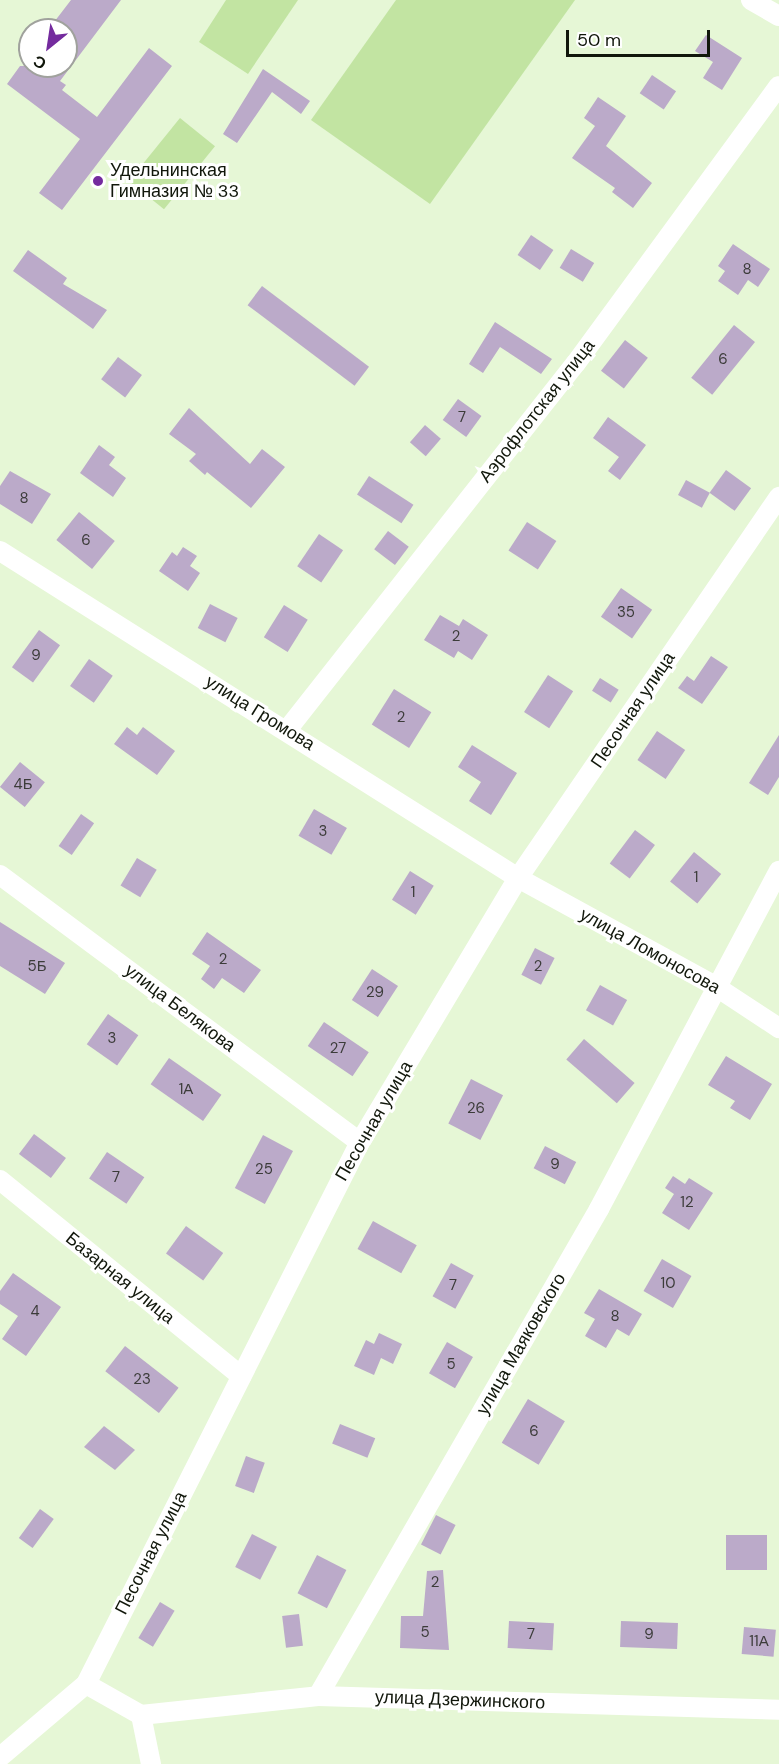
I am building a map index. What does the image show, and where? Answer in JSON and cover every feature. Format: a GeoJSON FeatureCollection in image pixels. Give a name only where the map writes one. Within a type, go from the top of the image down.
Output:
{"type":"FeatureCollection","features":[{"type":"Feature","properties":{"kind":"street"},"geometry":{"type":"LineString","coordinates":[[751,0],[779,16]]}},
{"type":"Feature","properties":{"kind":"street","name":"Аэрофлотская улица"},"geometry":{"type":"LineString","coordinates":[[287,730],[576,363],[779,86]]}},
{"type":"Feature","properties":{"kind":"street","name":"Песочная улица"},"geometry":{"type":"LineString","coordinates":[[0,1757],[86,1683],[360,1142],[518,878],[779,497]]}},
{"type":"Feature","properties":{"kind":"street","name":"улица Громова"},"geometry":{"type":"LineString","coordinates":[[0,551],[287,730],[518,878]]}},
{"type":"Feature","properties":{"kind":"street","name":"улица Маяковского"},"geometry":{"type":"LineString","coordinates":[[318,1696],[599,1209],[715,987],[779,871]]}},
{"type":"Feature","properties":{"kind":"street","name":"улица Белякова"},"geometry":{"type":"LineString","coordinates":[[0,875],[360,1142]]}},
{"type":"Feature","properties":{"kind":"street","name":"улица Ломоносова"},"geometry":{"type":"LineString","coordinates":[[518,878],[715,987],[779,1028]]}},
{"type":"Feature","properties":{"kind":"street","name":"Базарная улица"},"geometry":{"type":"LineString","coordinates":[[0,1180],[241,1376]]}},
{"type":"Feature","properties":{"kind":"street"},"geometry":{"type":"LineString","coordinates":[[86,1683],[141,1715],[151,1764]]}},
{"type":"Feature","properties":{"kind":"street","name":"улица Дзержинского"},"geometry":{"type":"LineString","coordinates":[[141,1715],[318,1696],[779,1710]]}},
{"type":"Feature","properties":{"kind":"green space"},"geometry":{"type":"Polygon","coordinates":[[[226,0],[298,0],[248,74],[199,42],[226,0]]]}},
{"type":"Feature","properties":{"kind":"green space"},"geometry":{"type":"Polygon","coordinates":[[[396,0],[575,0],[430,204],[311,120],[396,0]]]}},
{"type":"Feature","properties":{"kind":"green space"},"geometry":{"type":"Polygon","coordinates":[[[180,118],[215,146],[164,209],[129,181],[180,118]]]}},
{"type":"Feature","properties":{"kind":"building"},"geometry":{"type":"Polygon","coordinates":[[[71,0],[121,0],[78,57],[78,18],[57,18],[71,0]]]}},
{"type":"Feature","properties":{"kind":"building"},"geometry":{"type":"Polygon","coordinates":[[[706,35],[742,58],[722,90],[703,78],[713,62],[695,51],[706,35]]]}},
{"type":"Feature","properties":{"kind":"building"},"geometry":{"type":"Polygon","coordinates":[[[149,48],[172,66],[62,210],[39,193],[80,139],[7,84],[18,69],[18,78],[62,78],[60,81],[66,85],[62,90],[97,117],[149,48]]]}},
{"type":"Feature","properties":{"kind":"building"},"geometry":{"type":"Polygon","coordinates":[[[263,69],[310,101],[301,114],[272,92],[237,143],[223,134],[263,69]]]}},
{"type":"Feature","properties":{"kind":"building"},"geometry":{"type":"Polygon","coordinates":[[[652,75],[676,91],[664,109],[640,93],[652,75]]]}},
{"type":"Feature","properties":{"kind":"building"},"geometry":{"type":"Polygon","coordinates":[[[598,97],[626,116],[606,146],[652,183],[633,208],[612,192],[615,188],[572,158],[595,126],[584,118],[598,97]]]}},
{"type":"Feature","properties":{"kind":"building"},"geometry":{"type":"Polygon","coordinates":[[[531,235],[553,250],[540,270],[518,255],[531,235]]]}},
{"type":"Feature","properties":{"kind":"building"},"geometry":{"type":"Polygon","coordinates":[[[733,244],[770,269],[758,287],[748,280],[738,295],[718,281],[725,271],[718,266],[733,244]]]}},
{"type":"Feature","properties":{"kind":"building"},"geometry":{"type":"Polygon","coordinates":[[[571,249],[594,263],[583,282],[560,268],[571,249]]]}},
{"type":"Feature","properties":{"kind":"building"},"geometry":{"type":"Polygon","coordinates":[[[28,250],[67,278],[63,284],[107,310],[93,329],[13,271],[28,250]]]}},
{"type":"Feature","properties":{"kind":"building"},"geometry":{"type":"Polygon","coordinates":[[[262,286],[369,367],[355,386],[248,305],[262,286]]]}},
{"type":"Feature","properties":{"kind":"building"},"geometry":{"type":"Polygon","coordinates":[[[495,322],[552,359],[541,374],[500,347],[483,373],[469,364],[495,322]]]}},
{"type":"Feature","properties":{"kind":"building"},"geometry":{"type":"Polygon","coordinates":[[[734,325],[755,342],[712,395],[691,378],[734,325]]]}},
{"type":"Feature","properties":{"kind":"building"},"geometry":{"type":"Polygon","coordinates":[[[625,340],[648,358],[624,389],[601,371],[625,340]]]}},
{"type":"Feature","properties":{"kind":"building"},"geometry":{"type":"Polygon","coordinates":[[[118,357],[142,375],[125,397],[101,379],[118,357]]]}},
{"type":"Feature","properties":{"kind":"building"},"geometry":{"type":"Polygon","coordinates":[[[458,399],[481,416],[466,437],[443,420],[458,399]]]}},
{"type":"Feature","properties":{"kind":"building"},"geometry":{"type":"Polygon","coordinates":[[[189,408],[250,464],[262,449],[285,467],[251,508],[207,472],[205,475],[189,461],[196,454],[169,434],[189,408]]]}},
{"type":"Feature","properties":{"kind":"building"},"geometry":{"type":"Polygon","coordinates":[[[608,417],[646,445],[620,480],[608,471],[619,457],[593,438],[608,417]]]}},
{"type":"Feature","properties":{"kind":"building"},"geometry":{"type":"Polygon","coordinates":[[[425,425],[441,439],[426,456],[410,442],[425,425]]]}},
{"type":"Feature","properties":{"kind":"building"},"geometry":{"type":"Polygon","coordinates":[[[99,445],[115,457],[109,465],[126,478],[113,497],[80,473],[99,445]]]}},
{"type":"Feature","properties":{"kind":"building"},"geometry":{"type":"Polygon","coordinates":[[[726,470],[751,488],[735,511],[710,493],[726,470]]]}},
{"type":"Feature","properties":{"kind":"building"},"geometry":{"type":"Polygon","coordinates":[[[10,471],[51,494],[32,524],[0,504],[0,486],[10,471]]]}},
{"type":"Feature","properties":{"kind":"building"},"geometry":{"type":"Polygon","coordinates":[[[369,476],[413,505],[401,523],[357,494],[369,476]]]}},
{"type":"Feature","properties":{"kind":"building"},"geometry":{"type":"Polygon","coordinates":[[[686,480],[710,493],[702,508],[678,495],[686,480]]]}},
{"type":"Feature","properties":{"kind":"building"},"geometry":{"type":"Polygon","coordinates":[[[79,512],[115,541],[92,569],[56,540],[79,512]]]}},
{"type":"Feature","properties":{"kind":"building"},"geometry":{"type":"Polygon","coordinates":[[[527,522],[556,541],[538,570],[508,551],[527,522]]]}},
{"type":"Feature","properties":{"kind":"building"},"geometry":{"type":"Polygon","coordinates":[[[388,531],[409,547],[395,565],[374,549],[388,531]]]}},
{"type":"Feature","properties":{"kind":"building"},"geometry":{"type":"Polygon","coordinates":[[[319,534],[343,550],[321,583],[297,566],[319,534]]]}},
{"type":"Feature","properties":{"kind":"building"},"geometry":{"type":"Polygon","coordinates":[[[183,547],[197,556],[190,566],[200,573],[188,591],[159,571],[172,552],[177,556],[183,547]]]}},
{"type":"Feature","properties":{"kind":"building"},"geometry":{"type":"Polygon","coordinates":[[[621,588],[652,610],[632,638],[601,617],[621,588]]]}},
{"type":"Feature","properties":{"kind":"building"},"geometry":{"type":"Polygon","coordinates":[[[210,604],[238,618],[225,642],[198,628],[210,604]]]}},
{"type":"Feature","properties":{"kind":"building"},"geometry":{"type":"Polygon","coordinates":[[[284,605],[308,620],[288,652],[264,637],[284,605]]]}},
{"type":"Feature","properties":{"kind":"building"},"geometry":{"type":"Polygon","coordinates":[[[440,615],[459,626],[463,619],[488,635],[472,660],[458,651],[454,658],[424,640],[440,615]]]}},
{"type":"Feature","properties":{"kind":"building"},"geometry":{"type":"Polygon","coordinates":[[[39,630],[60,645],[33,682],[12,667],[39,630]]]}},
{"type":"Feature","properties":{"kind":"building"},"geometry":{"type":"Polygon","coordinates":[[[711,656],[728,667],[702,704],[678,688],[687,676],[694,681],[711,656]]]}},
{"type":"Feature","properties":{"kind":"building"},"geometry":{"type":"Polygon","coordinates":[[[89,659],[113,676],[94,703],[70,686],[89,659]]]}},
{"type":"Feature","properties":{"kind":"building"},"geometry":{"type":"Polygon","coordinates":[[[548,675],[573,691],[549,728],[524,712],[548,675]]]}},
{"type":"Feature","properties":{"kind":"building"},"geometry":{"type":"Polygon","coordinates":[[[600,678],[619,690],[611,702],[592,691],[600,678]]]}},
{"type":"Feature","properties":{"kind":"building"},"geometry":{"type":"Polygon","coordinates":[[[394,689],[431,712],[409,748],[372,725],[394,689]]]}},
{"type":"Feature","properties":{"kind":"building"},"geometry":{"type":"Polygon","coordinates":[[[127,727],[137,735],[143,727],[175,751],[157,775],[114,744],[127,727]]]}},
{"type":"Feature","properties":{"kind":"building"},"geometry":{"type":"Polygon","coordinates":[[[657,731],[685,750],[666,779],[637,760],[657,731]]]}},
{"type":"Feature","properties":{"kind":"building"},"geometry":{"type":"Polygon","coordinates":[[[779,735],[779,777],[768,795],[749,783],[779,735]]]}},
{"type":"Feature","properties":{"kind":"building"},"geometry":{"type":"Polygon","coordinates":[[[472,745],[517,773],[491,815],[469,801],[481,782],[458,767],[472,745]]]}},
{"type":"Feature","properties":{"kind":"building"},"geometry":{"type":"Polygon","coordinates":[[[20,762],[45,782],[25,807],[0,787],[20,762]]]}},
{"type":"Feature","properties":{"kind":"building"},"geometry":{"type":"Polygon","coordinates":[[[314,809],[347,828],[331,855],[298,836],[314,809]]]}},
{"type":"Feature","properties":{"kind":"building"},"geometry":{"type":"Polygon","coordinates":[[[81,814],[94,823],[72,855],[59,846],[81,814]]]}},
{"type":"Feature","properties":{"kind":"building"},"geometry":{"type":"Polygon","coordinates":[[[635,830],[655,845],[630,879],[610,864],[635,830]]]}},
{"type":"Feature","properties":{"kind":"building"},"geometry":{"type":"Polygon","coordinates":[[[694,852],[721,874],[697,904],[670,882],[694,852]]]}},
{"type":"Feature","properties":{"kind":"building"},"geometry":{"type":"Polygon","coordinates":[[[137,858],[157,870],[140,897],[121,885],[137,858]]]}},
{"type":"Feature","properties":{"kind":"building"},"geometry":{"type":"Polygon","coordinates":[[[410,871],[434,886],[416,915],[392,900],[410,871]]]}},
{"type":"Feature","properties":{"kind":"building"},"geometry":{"type":"Polygon","coordinates":[[[0,922],[65,963],[45,994],[0,966],[0,922]]]}},
{"type":"Feature","properties":{"kind":"building"},"geometry":{"type":"Polygon","coordinates":[[[207,932],[261,970],[244,993],[222,978],[214,989],[201,979],[210,966],[192,954],[207,932]]]}},
{"type":"Feature","properties":{"kind":"building"},"geometry":{"type":"Polygon","coordinates":[[[535,948],[555,958],[541,985],[521,975],[535,948]]]}},
{"type":"Feature","properties":{"kind":"building"},"geometry":{"type":"Polygon","coordinates":[[[372,969],[398,986],[378,1017],[352,1000],[372,969]]]}},
{"type":"Feature","properties":{"kind":"building"},"geometry":{"type":"Polygon","coordinates":[[[600,985],[627,1000],[613,1025],[586,1010],[600,985]]]}},
{"type":"Feature","properties":{"kind":"building"},"geometry":{"type":"Polygon","coordinates":[[[108,1014],[138,1035],[117,1066],[87,1044],[108,1014]]]}},
{"type":"Feature","properties":{"kind":"building"},"geometry":{"type":"Polygon","coordinates":[[[324,1022],[369,1052],[353,1076],[308,1046],[324,1022]]]}},
{"type":"Feature","properties":{"kind":"building"},"geometry":{"type":"Polygon","coordinates":[[[584,1039],[635,1083],[617,1103],[566,1059],[584,1039]]]}},
{"type":"Feature","properties":{"kind":"building"},"geometry":{"type":"Polygon","coordinates":[[[726,1056],[772,1084],[750,1120],[730,1108],[735,1101],[708,1085],[726,1056]]]}},
{"type":"Feature","properties":{"kind":"building"},"geometry":{"type":"Polygon","coordinates":[[[169,1058],[221,1095],[203,1121],[151,1084],[169,1058]]]}},
{"type":"Feature","properties":{"kind":"building"},"geometry":{"type":"Polygon","coordinates":[[[471,1079],[503,1095],[480,1140],[448,1124],[471,1079]]]}},
{"type":"Feature","properties":{"kind":"building"},"geometry":{"type":"Polygon","coordinates":[[[34,1134],[66,1158],[51,1178],[19,1154],[34,1134]]]}},
{"type":"Feature","properties":{"kind":"building"},"geometry":{"type":"Polygon","coordinates":[[[263,1135],[293,1151],[265,1204],[235,1188],[263,1135]]]}},
{"type":"Feature","properties":{"kind":"building"},"geometry":{"type":"Polygon","coordinates":[[[545,1146],[576,1162],[565,1184],[534,1168],[545,1146]]]}},
{"type":"Feature","properties":{"kind":"building"},"geometry":{"type":"Polygon","coordinates":[[[107,1152],[144,1177],[126,1204],[89,1179],[107,1152]]]}},
{"type":"Feature","properties":{"kind":"building"},"geometry":{"type":"Polygon","coordinates":[[[673,1176],[685,1184],[689,1178],[713,1193],[689,1230],[662,1213],[674,1194],[665,1188],[673,1176]]]}},
{"type":"Feature","properties":{"kind":"building"},"geometry":{"type":"Polygon","coordinates":[[[373,1221],[417,1245],[401,1273],[357,1249],[373,1221]]]}},
{"type":"Feature","properties":{"kind":"building"},"geometry":{"type":"Polygon","coordinates":[[[186,1226],[223,1253],[203,1281],[166,1254],[186,1226]]]}},
{"type":"Feature","properties":{"kind":"building"},"geometry":{"type":"Polygon","coordinates":[[[662,1259],[691,1276],[673,1308],[644,1291],[662,1259]]]}},
{"type":"Feature","properties":{"kind":"building"},"geometry":{"type":"Polygon","coordinates":[[[451,1263],[474,1276],[455,1309],[433,1296],[451,1263]]]}},
{"type":"Feature","properties":{"kind":"building"},"geometry":{"type":"Polygon","coordinates":[[[13,1273],[61,1307],[26,1356],[2,1339],[18,1316],[0,1304],[0,1291],[13,1273]]]}},
{"type":"Feature","properties":{"kind":"building"},"geometry":{"type":"Polygon","coordinates":[[[599,1289],[642,1314],[629,1336],[617,1329],[606,1348],[585,1336],[595,1319],[584,1313],[599,1289]]]}},
{"type":"Feature","properties":{"kind":"building"},"geometry":{"type":"Polygon","coordinates":[[[379,1333],[402,1344],[393,1364],[381,1358],[374,1375],[354,1366],[366,1340],[374,1344],[379,1333]]]}},
{"type":"Feature","properties":{"kind":"building"},"geometry":{"type":"Polygon","coordinates":[[[447,1342],[473,1357],[455,1388],[429,1373],[447,1342]]]}},
{"type":"Feature","properties":{"kind":"building"},"geometry":{"type":"Polygon","coordinates":[[[125,1346],[179,1388],[159,1413],[105,1371],[125,1346]]]}},
{"type":"Feature","properties":{"kind":"building"},"geometry":{"type":"Polygon","coordinates":[[[528,1399],[565,1421],[539,1465],[502,1443],[528,1399]]]}},
{"type":"Feature","properties":{"kind":"building"},"geometry":{"type":"Polygon","coordinates":[[[340,1424],[375,1438],[367,1458],[332,1443],[340,1424]]]}},
{"type":"Feature","properties":{"kind":"building"},"geometry":{"type":"Polygon","coordinates":[[[104,1426],[135,1450],[115,1470],[84,1447],[104,1426]]]}},
{"type":"Feature","properties":{"kind":"building"},"geometry":{"type":"Polygon","coordinates":[[[246,1456],[265,1463],[254,1493],[235,1486],[246,1456]]]}},
{"type":"Feature","properties":{"kind":"building"},"geometry":{"type":"Polygon","coordinates":[[[40,1509],[54,1519],[33,1548],[19,1538],[40,1509]]]}},
{"type":"Feature","properties":{"kind":"building"},"geometry":{"type":"Polygon","coordinates":[[[436,1515],[456,1525],[441,1554],[421,1544],[436,1515]]]}},
{"type":"Feature","properties":{"kind":"building"},"geometry":{"type":"Polygon","coordinates":[[[252,1534],[277,1547],[260,1580],[235,1567],[252,1534]]]}},
{"type":"Feature","properties":{"kind":"building"},"geometry":{"type":"Polygon","coordinates":[[[726,1535],[767,1535],[767,1570],[726,1570],[726,1535]]]}},
{"type":"Feature","properties":{"kind":"building"},"geometry":{"type":"Polygon","coordinates":[[[317,1555],[346,1570],[327,1608],[297,1593],[317,1555]]]}},
{"type":"Feature","properties":{"kind":"building"},"geometry":{"type":"Polygon","coordinates":[[[443,1570],[449,1650],[400,1648],[401,1616],[423,1616],[427,1571],[443,1570]]]}},
{"type":"Feature","properties":{"kind":"building"},"geometry":{"type":"Polygon","coordinates":[[[160,1602],[175,1611],[153,1647],[138,1638],[160,1602]]]}},
{"type":"Feature","properties":{"kind":"building"},"geometry":{"type":"Polygon","coordinates":[[[299,1614],[303,1646],[286,1648],[282,1616],[299,1614]]]}},
{"type":"Feature","properties":{"kind":"building"},"geometry":{"type":"Polygon","coordinates":[[[509,1621],[554,1623],[553,1650],[508,1648],[509,1621]]]}},
{"type":"Feature","properties":{"kind":"building"},"geometry":{"type":"Polygon","coordinates":[[[621,1621],[678,1623],[677,1649],[620,1647],[621,1621]]]}},
{"type":"Feature","properties":{"kind":"building"},"geometry":{"type":"Polygon","coordinates":[[[744,1627],[776,1630],[774,1657],[742,1654],[744,1627]]]}},
{"type":"Feature","properties":{"kind":"place","name":"Удельнинская Гимназия № 33"},"geometry":{"type":"Point","coordinates":[98,181]}}]}
